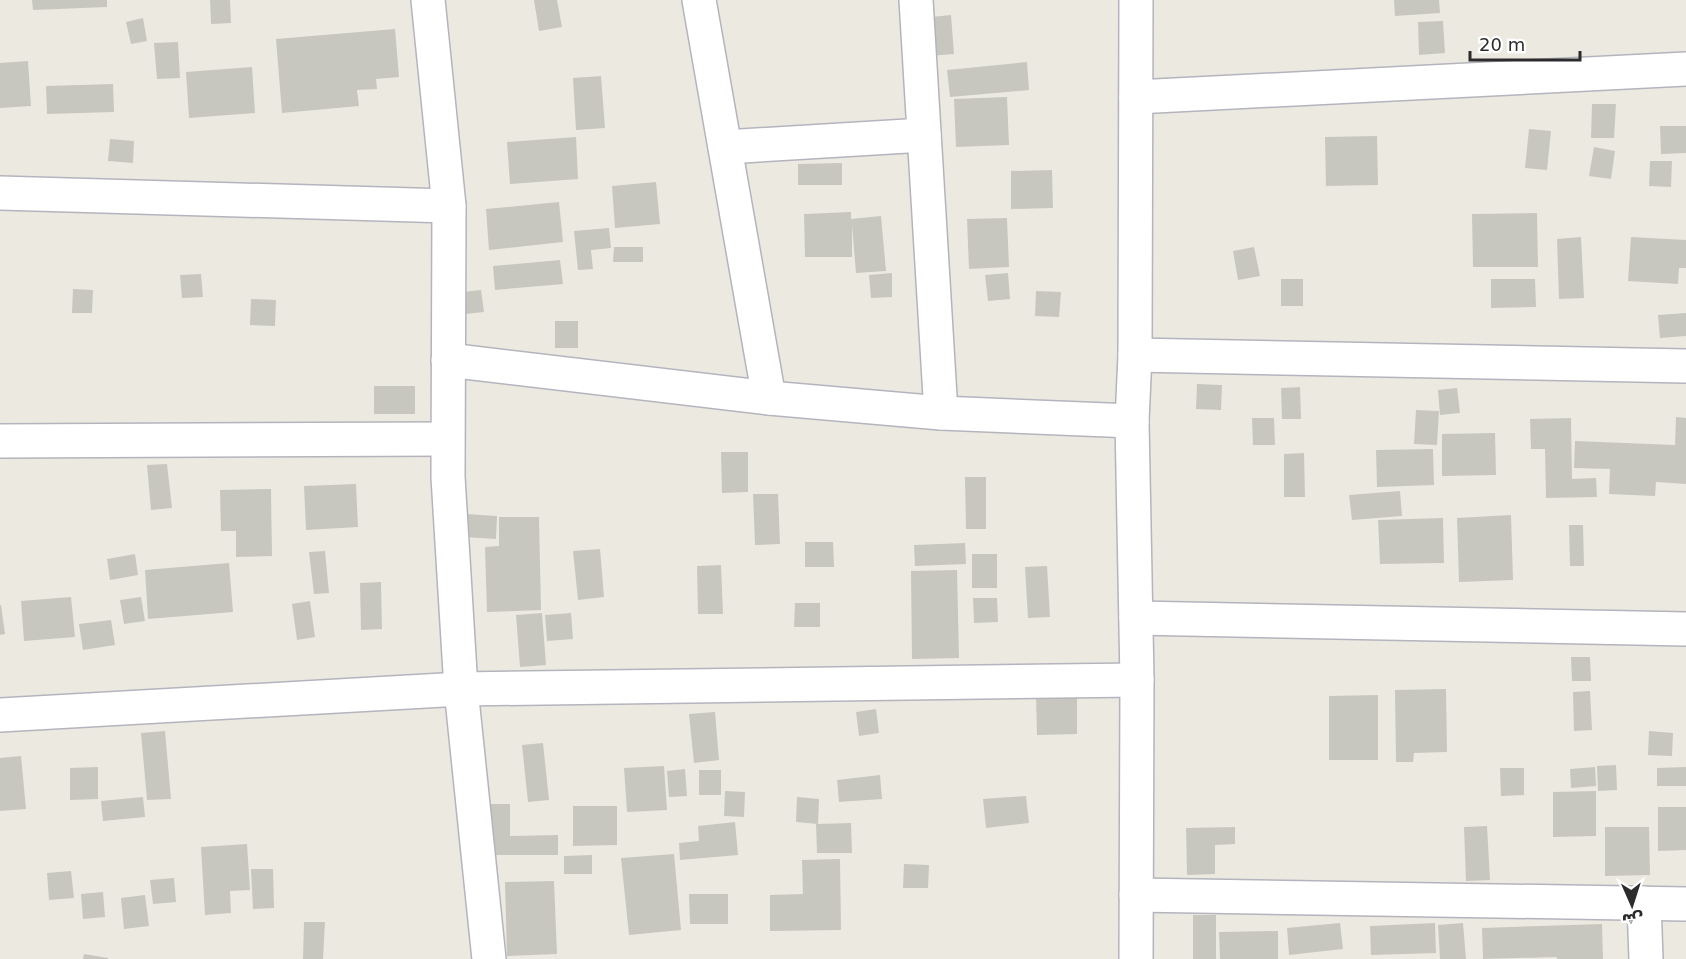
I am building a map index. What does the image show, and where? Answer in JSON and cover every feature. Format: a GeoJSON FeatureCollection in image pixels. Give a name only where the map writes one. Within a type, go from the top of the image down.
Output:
{"type":"FeatureCollection","features":[{"type":"Feature","properties":{"kind":"street"},"geometry":{"type":"LineString","coordinates":[[428,0],[449,206],[447,439],[461,689],[489,959]]}},
{"type":"Feature","properties":{"kind":"street"},"geometry":{"type":"LineString","coordinates":[[699,0],[769,398]]}},
{"type":"Feature","properties":{"kind":"street"},"geometry":{"type":"LineString","coordinates":[[916,0],[942,413]]}},
{"type":"Feature","properties":{"kind":"street"},"geometry":{"type":"LineString","coordinates":[[1136,0],[1135,355],[1132,421],[1137,680],[1136,959]]}},
{"type":"Feature","properties":{"kind":"street"},"geometry":{"type":"LineString","coordinates":[[1136,97],[1686,69]]}},
{"type":"Feature","properties":{"kind":"street"},"geometry":{"type":"LineString","coordinates":[[725,147],[924,135]]}},
{"type":"Feature","properties":{"kind":"street"},"geometry":{"type":"LineString","coordinates":[[0,193],[449,206]]}},
{"type":"Feature","properties":{"kind":"street"},"geometry":{"type":"LineString","coordinates":[[1135,355],[1686,366]]}},
{"type":"Feature","properties":{"kind":"street"},"geometry":{"type":"LineString","coordinates":[[448,360],[769,398],[942,413],[1132,421]]}},
{"type":"Feature","properties":{"kind":"street"},"geometry":{"type":"LineString","coordinates":[[0,441],[447,439]]}},
{"type":"Feature","properties":{"kind":"street"},"geometry":{"type":"LineString","coordinates":[[1136,618],[1686,629]]}},
{"type":"Feature","properties":{"kind":"street"},"geometry":{"type":"LineString","coordinates":[[0,715],[461,689],[1137,680]]}},
{"type":"Feature","properties":{"kind":"street"},"geometry":{"type":"LineString","coordinates":[[1136,895],[1686,904]]}},
{"type":"Feature","properties":{"kind":"street"},"geometry":{"type":"LineString","coordinates":[[1644,903],[1646,959]]}},
{"type":"Feature","properties":{"kind":"building"},"geometry":{"type":"Polygon","coordinates":[[[32,0],[107,0],[107,7],[33,10],[32,0]]]}},
{"type":"Feature","properties":{"kind":"building"},"geometry":{"type":"Polygon","coordinates":[[[210,0],[230,0],[231,23],[211,24],[210,0]]]}},
{"type":"Feature","properties":{"kind":"building"},"geometry":{"type":"Polygon","coordinates":[[[534,0],[557,0],[562,27],[539,31],[534,0]]]}},
{"type":"Feature","properties":{"kind":"building"},"geometry":{"type":"Polygon","coordinates":[[[1394,0],[1439,0],[1440,13],[1395,16],[1394,0]]]}},
{"type":"Feature","properties":{"kind":"building"},"geometry":{"type":"Polygon","coordinates":[[[951,15],[954,54],[916,57],[912,19],[951,15]]]}},
{"type":"Feature","properties":{"kind":"building"},"geometry":{"type":"Polygon","coordinates":[[[143,18],[147,41],[131,44],[126,22],[143,18]]]}},
{"type":"Feature","properties":{"kind":"building"},"geometry":{"type":"Polygon","coordinates":[[[1443,21],[1445,53],[1419,55],[1418,22],[1443,21]]]}},
{"type":"Feature","properties":{"kind":"building"},"geometry":{"type":"Polygon","coordinates":[[[395,29],[399,77],[376,79],[377,89],[357,90],[359,106],[282,113],[276,39],[395,29]]]}},
{"type":"Feature","properties":{"kind":"building"},"geometry":{"type":"Polygon","coordinates":[[[178,42],[180,78],[157,79],[154,43],[178,42]]]}},
{"type":"Feature","properties":{"kind":"building"},"geometry":{"type":"Polygon","coordinates":[[[28,61],[31,106],[0,108],[0,63],[28,61]]]}},
{"type":"Feature","properties":{"kind":"building"},"geometry":{"type":"Polygon","coordinates":[[[1027,62],[1029,90],[950,97],[947,70],[1027,62]]]}},
{"type":"Feature","properties":{"kind":"building"},"geometry":{"type":"Polygon","coordinates":[[[252,67],[255,113],[189,118],[186,72],[252,67]]]}},
{"type":"Feature","properties":{"kind":"building"},"geometry":{"type":"Polygon","coordinates":[[[601,76],[605,128],[576,130],[573,78],[601,76]]]}},
{"type":"Feature","properties":{"kind":"building"},"geometry":{"type":"Polygon","coordinates":[[[113,84],[114,112],[47,114],[46,86],[113,84]]]}},
{"type":"Feature","properties":{"kind":"building"},"geometry":{"type":"Polygon","coordinates":[[[1007,97],[1009,145],[956,147],[954,99],[1007,97]]]}},
{"type":"Feature","properties":{"kind":"building"},"geometry":{"type":"Polygon","coordinates":[[[1592,104],[1616,104],[1614,138],[1591,138],[1592,104]]]}},
{"type":"Feature","properties":{"kind":"building"},"geometry":{"type":"Polygon","coordinates":[[[1660,126],[1686,126],[1686,153],[1661,154],[1660,126]]]}},
{"type":"Feature","properties":{"kind":"building"},"geometry":{"type":"Polygon","coordinates":[[[1529,129],[1551,131],[1547,170],[1525,168],[1529,129]]]}},
{"type":"Feature","properties":{"kind":"building"},"geometry":{"type":"Polygon","coordinates":[[[1377,136],[1378,185],[1326,186],[1325,137],[1377,136]]]}},
{"type":"Feature","properties":{"kind":"building"},"geometry":{"type":"Polygon","coordinates":[[[576,137],[578,179],[510,184],[507,142],[576,137]]]}},
{"type":"Feature","properties":{"kind":"building"},"geometry":{"type":"Polygon","coordinates":[[[110,139],[134,141],[133,163],[108,161],[110,139]]]}},
{"type":"Feature","properties":{"kind":"building"},"geometry":{"type":"Polygon","coordinates":[[[1594,147],[1615,151],[1611,179],[1589,176],[1594,147]]]}},
{"type":"Feature","properties":{"kind":"building"},"geometry":{"type":"Polygon","coordinates":[[[1650,161],[1672,161],[1671,187],[1649,186],[1650,161]]]}},
{"type":"Feature","properties":{"kind":"building"},"geometry":{"type":"Polygon","coordinates":[[[842,163],[842,185],[798,185],[798,164],[842,163]]]}},
{"type":"Feature","properties":{"kind":"building"},"geometry":{"type":"Polygon","coordinates":[[[1052,170],[1053,208],[1011,209],[1011,171],[1052,170]]]}},
{"type":"Feature","properties":{"kind":"building"},"geometry":{"type":"Polygon","coordinates":[[[656,182],[660,224],[615,228],[612,186],[656,182]]]}},
{"type":"Feature","properties":{"kind":"building"},"geometry":{"type":"Polygon","coordinates":[[[559,202],[563,242],[489,250],[486,209],[559,202]]]}},
{"type":"Feature","properties":{"kind":"building"},"geometry":{"type":"Polygon","coordinates":[[[851,212],[851,219],[881,216],[886,271],[856,273],[852,225],[852,257],[805,257],[804,214],[851,212]]]}},
{"type":"Feature","properties":{"kind":"building"},"geometry":{"type":"Polygon","coordinates":[[[1537,213],[1538,267],[1473,267],[1472,214],[1537,213]]]}},
{"type":"Feature","properties":{"kind":"building"},"geometry":{"type":"Polygon","coordinates":[[[1007,218],[1009,267],[969,269],[967,219],[1007,218]]]}},
{"type":"Feature","properties":{"kind":"building"},"geometry":{"type":"Polygon","coordinates":[[[609,228],[611,248],[591,250],[593,269],[578,270],[574,231],[609,228]]]}},
{"type":"Feature","properties":{"kind":"building"},"geometry":{"type":"Polygon","coordinates":[[[1581,237],[1584,298],[1559,299],[1557,239],[1581,237]]]}},
{"type":"Feature","properties":{"kind":"building"},"geometry":{"type":"Polygon","coordinates":[[[1631,237],[1686,240],[1686,268],[1679,268],[1678,284],[1628,281],[1631,237]]]}},
{"type":"Feature","properties":{"kind":"building"},"geometry":{"type":"Polygon","coordinates":[[[614,247],[643,247],[643,262],[613,262],[614,247]]]}},
{"type":"Feature","properties":{"kind":"building"},"geometry":{"type":"Polygon","coordinates":[[[1254,247],[1260,276],[1238,280],[1233,251],[1254,247]]]}},
{"type":"Feature","properties":{"kind":"building"},"geometry":{"type":"Polygon","coordinates":[[[560,260],[563,284],[495,290],[493,266],[560,260]]]}},
{"type":"Feature","properties":{"kind":"building"},"geometry":{"type":"Polygon","coordinates":[[[892,273],[892,297],[871,298],[869,275],[892,273]]]}},
{"type":"Feature","properties":{"kind":"building"},"geometry":{"type":"Polygon","coordinates":[[[1008,273],[1010,299],[988,301],[985,275],[1008,273]]]}},
{"type":"Feature","properties":{"kind":"building"},"geometry":{"type":"Polygon","coordinates":[[[201,274],[203,297],[182,298],[180,275],[201,274]]]}},
{"type":"Feature","properties":{"kind":"building"},"geometry":{"type":"Polygon","coordinates":[[[1281,279],[1303,279],[1303,306],[1281,306],[1281,279]]]}},
{"type":"Feature","properties":{"kind":"building"},"geometry":{"type":"Polygon","coordinates":[[[1491,279],[1535,279],[1536,307],[1491,308],[1491,279]]]}},
{"type":"Feature","properties":{"kind":"building"},"geometry":{"type":"Polygon","coordinates":[[[73,289],[93,290],[92,313],[72,313],[73,289]]]}},
{"type":"Feature","properties":{"kind":"building"},"geometry":{"type":"Polygon","coordinates":[[[481,290],[484,312],[457,315],[454,293],[481,290]]]}},
{"type":"Feature","properties":{"kind":"building"},"geometry":{"type":"Polygon","coordinates":[[[1036,291],[1061,292],[1059,317],[1035,316],[1036,291]]]}},
{"type":"Feature","properties":{"kind":"building"},"geometry":{"type":"Polygon","coordinates":[[[251,299],[276,300],[275,326],[250,325],[251,299]]]}},
{"type":"Feature","properties":{"kind":"building"},"geometry":{"type":"Polygon","coordinates":[[[1686,313],[1686,336],[1660,338],[1658,315],[1686,313]]]}},
{"type":"Feature","properties":{"kind":"building"},"geometry":{"type":"Polygon","coordinates":[[[555,321],[578,321],[578,348],[555,348],[555,321]]]}},
{"type":"Feature","properties":{"kind":"building"},"geometry":{"type":"Polygon","coordinates":[[[1197,384],[1222,385],[1221,410],[1196,409],[1197,384]]]}},
{"type":"Feature","properties":{"kind":"building"},"geometry":{"type":"Polygon","coordinates":[[[374,386],[415,386],[415,414],[374,414],[374,386]]]}},
{"type":"Feature","properties":{"kind":"building"},"geometry":{"type":"Polygon","coordinates":[[[1300,387],[1301,419],[1282,419],[1281,388],[1300,387]]]}},
{"type":"Feature","properties":{"kind":"building"},"geometry":{"type":"Polygon","coordinates":[[[1457,388],[1460,413],[1440,415],[1438,390],[1457,388]]]}},
{"type":"Feature","properties":{"kind":"building"},"geometry":{"type":"Polygon","coordinates":[[[1416,410],[1439,411],[1437,445],[1414,444],[1416,410]]]}},
{"type":"Feature","properties":{"kind":"building"},"geometry":{"type":"Polygon","coordinates":[[[1676,417],[1686,418],[1686,484],[1656,482],[1655,496],[1609,494],[1610,469],[1574,468],[1575,441],[1675,445],[1676,417]]]}},
{"type":"Feature","properties":{"kind":"building"},"geometry":{"type":"Polygon","coordinates":[[[1252,418],[1274,418],[1275,445],[1253,445],[1252,418]]]}},
{"type":"Feature","properties":{"kind":"building"},"geometry":{"type":"Polygon","coordinates":[[[1571,418],[1572,479],[1596,478],[1597,497],[1546,498],[1545,449],[1531,449],[1530,419],[1571,418]]]}},
{"type":"Feature","properties":{"kind":"building"},"geometry":{"type":"Polygon","coordinates":[[[1495,433],[1496,475],[1442,476],[1442,434],[1495,433]]]}},
{"type":"Feature","properties":{"kind":"building"},"geometry":{"type":"Polygon","coordinates":[[[1433,449],[1434,485],[1377,487],[1376,450],[1433,449]]]}},
{"type":"Feature","properties":{"kind":"building"},"geometry":{"type":"Polygon","coordinates":[[[721,452],[748,452],[748,492],[722,493],[721,452]]]}},
{"type":"Feature","properties":{"kind":"building"},"geometry":{"type":"Polygon","coordinates":[[[1304,453],[1305,497],[1284,497],[1284,454],[1304,453]]]}},
{"type":"Feature","properties":{"kind":"building"},"geometry":{"type":"Polygon","coordinates":[[[167,464],[172,508],[151,510],[147,465],[167,464]]]}},
{"type":"Feature","properties":{"kind":"building"},"geometry":{"type":"Polygon","coordinates":[[[965,477],[986,477],[986,529],[966,529],[965,477]]]}},
{"type":"Feature","properties":{"kind":"building"},"geometry":{"type":"Polygon","coordinates":[[[356,484],[358,527],[306,530],[304,486],[356,484]]]}},
{"type":"Feature","properties":{"kind":"building"},"geometry":{"type":"Polygon","coordinates":[[[271,489],[272,556],[236,557],[236,531],[221,531],[220,490],[271,489]]]}},
{"type":"Feature","properties":{"kind":"building"},"geometry":{"type":"Polygon","coordinates":[[[1400,491],[1402,516],[1352,520],[1349,495],[1400,491]]]}},
{"type":"Feature","properties":{"kind":"building"},"geometry":{"type":"Polygon","coordinates":[[[753,494],[778,494],[780,544],[755,545],[753,494]]]}},
{"type":"Feature","properties":{"kind":"building"},"geometry":{"type":"Polygon","coordinates":[[[466,514],[497,516],[496,539],[465,537],[466,514]]]}},
{"type":"Feature","properties":{"kind":"building"},"geometry":{"type":"Polygon","coordinates":[[[1511,515],[1513,580],[1459,582],[1457,518],[1511,515]]]}},
{"type":"Feature","properties":{"kind":"building"},"geometry":{"type":"Polygon","coordinates":[[[499,517],[539,517],[541,610],[487,612],[485,547],[499,546],[499,517]]]}},
{"type":"Feature","properties":{"kind":"building"},"geometry":{"type":"Polygon","coordinates":[[[1443,518],[1444,563],[1380,564],[1378,520],[1443,518]]]}},
{"type":"Feature","properties":{"kind":"building"},"geometry":{"type":"Polygon","coordinates":[[[1569,525],[1583,525],[1584,566],[1570,566],[1569,525]]]}},
{"type":"Feature","properties":{"kind":"building"},"geometry":{"type":"Polygon","coordinates":[[[805,542],[833,542],[834,567],[805,567],[805,542]]]}},
{"type":"Feature","properties":{"kind":"building"},"geometry":{"type":"Polygon","coordinates":[[[965,543],[966,564],[915,566],[914,545],[965,543]]]}},
{"type":"Feature","properties":{"kind":"building"},"geometry":{"type":"Polygon","coordinates":[[[600,549],[604,597],[578,600],[573,551],[600,549]]]}},
{"type":"Feature","properties":{"kind":"building"},"geometry":{"type":"Polygon","coordinates":[[[325,551],[329,593],[314,594],[309,552],[325,551]]]}},
{"type":"Feature","properties":{"kind":"building"},"geometry":{"type":"Polygon","coordinates":[[[135,554],[138,575],[110,580],[107,559],[135,554]]]}},
{"type":"Feature","properties":{"kind":"building"},"geometry":{"type":"Polygon","coordinates":[[[972,554],[997,554],[997,588],[972,588],[972,554]]]}},
{"type":"Feature","properties":{"kind":"building"},"geometry":{"type":"Polygon","coordinates":[[[229,563],[233,612],[148,619],[145,570],[229,563]]]}},
{"type":"Feature","properties":{"kind":"building"},"geometry":{"type":"Polygon","coordinates":[[[721,565],[723,614],[698,614],[697,566],[721,565]]]}},
{"type":"Feature","properties":{"kind":"building"},"geometry":{"type":"Polygon","coordinates":[[[1047,566],[1050,617],[1028,618],[1025,567],[1047,566]]]}},
{"type":"Feature","properties":{"kind":"building"},"geometry":{"type":"Polygon","coordinates":[[[957,570],[959,658],[912,659],[911,571],[957,570]]]}},
{"type":"Feature","properties":{"kind":"building"},"geometry":{"type":"Polygon","coordinates":[[[381,582],[382,629],[361,630],[360,583],[381,582]]]}},
{"type":"Feature","properties":{"kind":"building"},"geometry":{"type":"Polygon","coordinates":[[[71,597],[75,637],[24,641],[21,601],[71,597]]]}},
{"type":"Feature","properties":{"kind":"building"},"geometry":{"type":"Polygon","coordinates":[[[141,597],[145,621],[124,624],[120,600],[141,597]]]}},
{"type":"Feature","properties":{"kind":"building"},"geometry":{"type":"Polygon","coordinates":[[[973,598],[997,598],[998,622],[974,623],[973,598]]]}},
{"type":"Feature","properties":{"kind":"building"},"geometry":{"type":"Polygon","coordinates":[[[310,601],[315,637],[297,640],[292,604],[310,601]]]}},
{"type":"Feature","properties":{"kind":"building"},"geometry":{"type":"Polygon","coordinates":[[[795,603],[820,603],[820,627],[794,627],[795,603]]]}},
{"type":"Feature","properties":{"kind":"building"},"geometry":{"type":"Polygon","coordinates":[[[0,605],[5,634],[0,635],[0,605]]]}},
{"type":"Feature","properties":{"kind":"building"},"geometry":{"type":"Polygon","coordinates":[[[542,613],[546,665],[520,667],[516,615],[542,613]]]}},
{"type":"Feature","properties":{"kind":"building"},"geometry":{"type":"Polygon","coordinates":[[[571,613],[573,639],[547,641],[545,615],[571,613]]]}},
{"type":"Feature","properties":{"kind":"building"},"geometry":{"type":"Polygon","coordinates":[[[111,620],[115,645],[83,650],[79,624],[111,620]]]}},
{"type":"Feature","properties":{"kind":"building"},"geometry":{"type":"Polygon","coordinates":[[[1571,657],[1590,657],[1591,681],[1572,681],[1571,657]]]}},
{"type":"Feature","properties":{"kind":"building"},"geometry":{"type":"Polygon","coordinates":[[[1446,689],[1447,752],[1414,753],[1413,762],[1396,762],[1395,690],[1446,689]]]}},
{"type":"Feature","properties":{"kind":"building"},"geometry":{"type":"Polygon","coordinates":[[[1590,691],[1592,730],[1574,731],[1573,692],[1590,691]]]}},
{"type":"Feature","properties":{"kind":"building"},"geometry":{"type":"Polygon","coordinates":[[[1378,695],[1378,760],[1329,760],[1329,696],[1378,695]]]}},
{"type":"Feature","properties":{"kind":"building"},"geometry":{"type":"Polygon","coordinates":[[[1036,697],[1077,697],[1077,734],[1037,735],[1036,697]]]}},
{"type":"Feature","properties":{"kind":"building"},"geometry":{"type":"Polygon","coordinates":[[[876,709],[879,733],[859,736],[856,712],[876,709]]]}},
{"type":"Feature","properties":{"kind":"building"},"geometry":{"type":"Polygon","coordinates":[[[715,712],[719,760],[694,763],[689,714],[715,712]]]}},
{"type":"Feature","properties":{"kind":"building"},"geometry":{"type":"Polygon","coordinates":[[[165,731],[171,799],[147,800],[141,733],[165,731]]]}},
{"type":"Feature","properties":{"kind":"building"},"geometry":{"type":"Polygon","coordinates":[[[1649,731],[1673,733],[1672,756],[1648,755],[1649,731]]]}},
{"type":"Feature","properties":{"kind":"building"},"geometry":{"type":"Polygon","coordinates":[[[543,743],[549,800],[528,802],[522,745],[543,743]]]}},
{"type":"Feature","properties":{"kind":"building"},"geometry":{"type":"Polygon","coordinates":[[[21,756],[26,809],[0,811],[0,758],[21,756]]]}},
{"type":"Feature","properties":{"kind":"building"},"geometry":{"type":"Polygon","coordinates":[[[1616,765],[1617,790],[1598,791],[1597,766],[1616,765]]]}},
{"type":"Feature","properties":{"kind":"building"},"geometry":{"type":"Polygon","coordinates":[[[664,766],[667,810],[627,812],[624,768],[664,766]]]}},
{"type":"Feature","properties":{"kind":"building"},"geometry":{"type":"Polygon","coordinates":[[[98,767],[98,799],[70,800],[70,768],[98,767]]]}},
{"type":"Feature","properties":{"kind":"building"},"geometry":{"type":"Polygon","coordinates":[[[1595,767],[1596,786],[1571,788],[1570,769],[1595,767]]]}},
{"type":"Feature","properties":{"kind":"building"},"geometry":{"type":"Polygon","coordinates":[[[1686,767],[1686,786],[1657,786],[1657,768],[1686,767]]]}},
{"type":"Feature","properties":{"kind":"building"},"geometry":{"type":"Polygon","coordinates":[[[1500,768],[1524,768],[1524,795],[1501,796],[1500,768]]]}},
{"type":"Feature","properties":{"kind":"building"},"geometry":{"type":"Polygon","coordinates":[[[685,769],[687,796],[669,797],[667,771],[685,769]]]}},
{"type":"Feature","properties":{"kind":"building"},"geometry":{"type":"Polygon","coordinates":[[[699,770],[721,770],[721,795],[699,795],[699,770]]]}},
{"type":"Feature","properties":{"kind":"building"},"geometry":{"type":"Polygon","coordinates":[[[880,775],[882,799],[839,802],[837,780],[880,775]]]}},
{"type":"Feature","properties":{"kind":"building"},"geometry":{"type":"Polygon","coordinates":[[[725,791],[745,792],[744,817],[724,816],[725,791]]]}},
{"type":"Feature","properties":{"kind":"building"},"geometry":{"type":"Polygon","coordinates":[[[1596,791],[1596,836],[1553,837],[1553,792],[1596,791]]]}},
{"type":"Feature","properties":{"kind":"building"},"geometry":{"type":"Polygon","coordinates":[[[1026,796],[1029,823],[986,828],[983,799],[1026,796]]]}},
{"type":"Feature","properties":{"kind":"building"},"geometry":{"type":"Polygon","coordinates":[[[143,797],[145,817],[103,821],[101,801],[143,797]]]}},
{"type":"Feature","properties":{"kind":"building"},"geometry":{"type":"Polygon","coordinates":[[[797,797],[819,799],[818,824],[796,822],[797,797]]]}},
{"type":"Feature","properties":{"kind":"building"},"geometry":{"type":"Polygon","coordinates":[[[488,804],[510,804],[510,836],[558,835],[558,855],[488,855],[488,804]]]}},
{"type":"Feature","properties":{"kind":"building"},"geometry":{"type":"Polygon","coordinates":[[[573,806],[617,806],[617,845],[573,846],[573,806]]]}},
{"type":"Feature","properties":{"kind":"building"},"geometry":{"type":"Polygon","coordinates":[[[1658,807],[1686,807],[1686,850],[1658,851],[1658,807]]]}},
{"type":"Feature","properties":{"kind":"building"},"geometry":{"type":"Polygon","coordinates":[[[735,822],[738,855],[680,860],[679,843],[699,841],[698,826],[735,822]]]}},
{"type":"Feature","properties":{"kind":"building"},"geometry":{"type":"Polygon","coordinates":[[[851,823],[852,853],[817,853],[816,824],[851,823]]]}},
{"type":"Feature","properties":{"kind":"building"},"geometry":{"type":"Polygon","coordinates":[[[1487,826],[1490,880],[1466,881],[1464,827],[1487,826]]]}},
{"type":"Feature","properties":{"kind":"building"},"geometry":{"type":"Polygon","coordinates":[[[1235,827],[1235,844],[1215,845],[1215,874],[1187,875],[1186,828],[1235,827]]]}},
{"type":"Feature","properties":{"kind":"building"},"geometry":{"type":"Polygon","coordinates":[[[1605,827],[1649,827],[1650,875],[1605,876],[1605,827]]]}},
{"type":"Feature","properties":{"kind":"building"},"geometry":{"type":"Polygon","coordinates":[[[247,844],[250,890],[230,891],[231,913],[205,915],[201,847],[247,844]]]}},
{"type":"Feature","properties":{"kind":"building"},"geometry":{"type":"Polygon","coordinates":[[[674,854],[681,930],[629,935],[621,858],[674,854]]]}},
{"type":"Feature","properties":{"kind":"building"},"geometry":{"type":"Polygon","coordinates":[[[592,855],[592,874],[564,874],[564,856],[592,855]]]}},
{"type":"Feature","properties":{"kind":"building"},"geometry":{"type":"Polygon","coordinates":[[[840,859],[841,930],[770,931],[770,895],[803,894],[802,860],[840,859]]]}},
{"type":"Feature","properties":{"kind":"building"},"geometry":{"type":"Polygon","coordinates":[[[904,864],[929,865],[928,888],[903,888],[904,864]]]}},
{"type":"Feature","properties":{"kind":"building"},"geometry":{"type":"Polygon","coordinates":[[[251,869],[273,869],[274,908],[253,909],[251,869]]]}},
{"type":"Feature","properties":{"kind":"building"},"geometry":{"type":"Polygon","coordinates":[[[71,871],[74,898],[49,900],[47,873],[71,871]]]}},
{"type":"Feature","properties":{"kind":"building"},"geometry":{"type":"Polygon","coordinates":[[[174,878],[176,902],[153,904],[150,880],[174,878]]]}},
{"type":"Feature","properties":{"kind":"building"},"geometry":{"type":"Polygon","coordinates":[[[554,881],[557,954],[507,956],[505,882],[554,881]]]}},
{"type":"Feature","properties":{"kind":"building"},"geometry":{"type":"Polygon","coordinates":[[[103,892],[105,917],[83,919],[81,894],[103,892]]]}},
{"type":"Feature","properties":{"kind":"building"},"geometry":{"type":"Polygon","coordinates":[[[689,894],[728,894],[728,924],[690,924],[689,894]]]}},
{"type":"Feature","properties":{"kind":"building"},"geometry":{"type":"Polygon","coordinates":[[[145,895],[149,926],[124,929],[121,898],[145,895]]]}},
{"type":"Feature","properties":{"kind":"building"},"geometry":{"type":"Polygon","coordinates":[[[1193,915],[1216,915],[1216,959],[1193,959],[1193,915]]]}},
{"type":"Feature","properties":{"kind":"building"},"geometry":{"type":"Polygon","coordinates":[[[304,922],[325,922],[323,959],[303,959],[304,922]]]}},
{"type":"Feature","properties":{"kind":"building"},"geometry":{"type":"Polygon","coordinates":[[[1340,923],[1343,949],[1289,955],[1287,928],[1340,923]]]}},
{"type":"Feature","properties":{"kind":"building"},"geometry":{"type":"Polygon","coordinates":[[[1435,923],[1436,953],[1371,955],[1370,926],[1435,923]]]}},
{"type":"Feature","properties":{"kind":"building"},"geometry":{"type":"Polygon","coordinates":[[[1463,923],[1466,959],[1440,959],[1438,925],[1463,923]]]}},
{"type":"Feature","properties":{"kind":"building"},"geometry":{"type":"Polygon","coordinates":[[[1602,924],[1603,959],[1557,959],[1557,957],[1483,959],[1482,928],[1602,924]]]}},
{"type":"Feature","properties":{"kind":"building"},"geometry":{"type":"Polygon","coordinates":[[[1278,931],[1278,959],[1220,959],[1219,932],[1278,931]]]}},
{"type":"Feature","properties":{"kind":"building"},"geometry":{"type":"Polygon","coordinates":[[[84,954],[108,958],[108,959],[83,959],[84,954]]]}}]}
